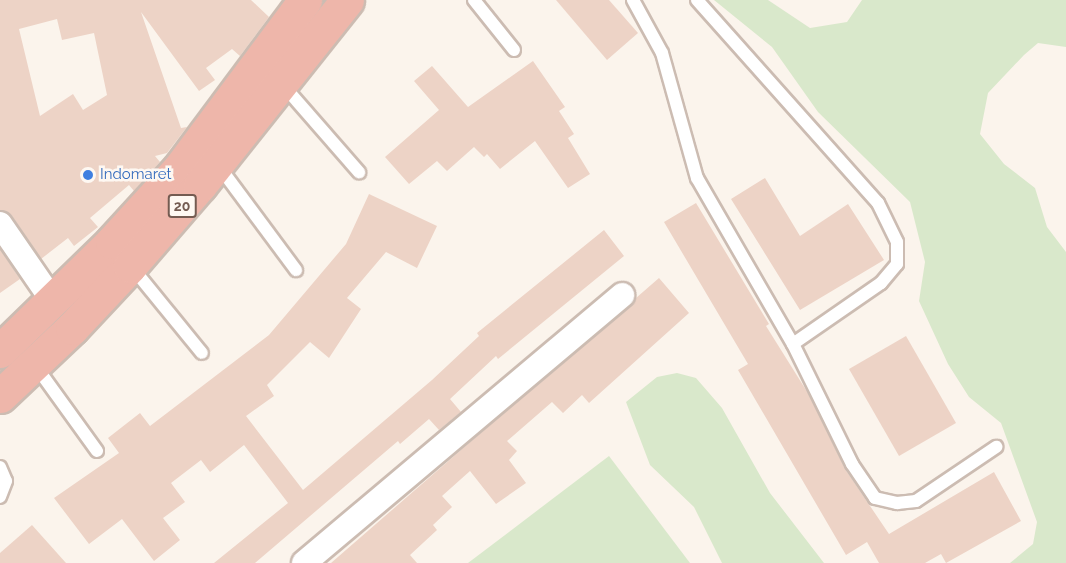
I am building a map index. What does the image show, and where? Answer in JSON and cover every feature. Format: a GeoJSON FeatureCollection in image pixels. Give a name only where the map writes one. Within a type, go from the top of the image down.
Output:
{"type":"FeatureCollection","features":[{"type":"Feature","properties":{"kind":"highway","name":"20"},"geometry":{"type":"LineString","coordinates":[[271,72],[305,0]]}},
{"type":"Feature","properties":{"kind":"highway","name":"20"},"geometry":{"type":"LineString","coordinates":[[19,351],[121,254],[208,154],[271,72],[347,0]]}},
{"type":"Feature","properties":{"kind":"highway","name":"20"},"geometry":{"type":"LineString","coordinates":[[0,396],[19,351],[52,301],[121,254]]}},
{"type":"Feature","properties":{"kind":"street"},"geometry":{"type":"LineString","coordinates":[[0,224],[52,301]]}},
{"type":"Feature","properties":{"kind":"street"},"geometry":{"type":"LineString","coordinates":[[304,563],[622,295]]}},
{"type":"Feature","properties":{"kind":"lane"},"geometry":{"type":"LineString","coordinates":[[474,0],[514,50]]}},
{"type":"Feature","properties":{"kind":"lane"},"geometry":{"type":"LineString","coordinates":[[633,0],[662,53],[697,178],[793,344],[852,464],[875,498],[897,503],[916,501],[996,447]]}},
{"type":"Feature","properties":{"kind":"lane"},"geometry":{"type":"LineString","coordinates":[[697,0],[878,203],[897,242],[897,264],[881,283],[793,344]]}},
{"type":"Feature","properties":{"kind":"lane"},"geometry":{"type":"LineString","coordinates":[[271,72],[359,172]]}},
{"type":"Feature","properties":{"kind":"lane"},"geometry":{"type":"LineString","coordinates":[[208,154],[296,270]]}},
{"type":"Feature","properties":{"kind":"lane"},"geometry":{"type":"LineString","coordinates":[[121,254],[202,352]]}},
{"type":"Feature","properties":{"kind":"lane"},"geometry":{"type":"LineString","coordinates":[[19,351],[97,451]]}},
{"type":"Feature","properties":{"kind":"lane"},"geometry":{"type":"LineString","coordinates":[[0,467],[6,481],[0,497]]}},
{"type":"Feature","properties":{"kind":"green space"},"geometry":{"type":"Polygon","coordinates":[[[714,0],[768,0],[810,28],[847,22],[862,0],[1066,0],[1066,47],[1038,43],[1024,55],[988,93],[980,134],[1004,164],[1035,188],[1047,227],[1066,252],[1066,563],[1010,563],[1033,544],[1037,522],[1001,423],[969,397],[948,364],[919,301],[925,262],[910,202],[818,112],[772,47],[714,0]]]}},
{"type":"Feature","properties":{"kind":"green space"},"geometry":{"type":"Polygon","coordinates":[[[677,373],[696,378],[722,408],[770,493],[824,563],[722,563],[694,507],[650,465],[626,402],[657,377],[677,373]]]}},
{"type":"Feature","properties":{"kind":"green space"},"geometry":{"type":"Polygon","coordinates":[[[609,456],[690,563],[468,563],[609,456]]]}},
{"type":"Feature","properties":{"kind":"building"},"geometry":{"type":"Polygon","coordinates":[[[0,0],[251,0],[269,17],[240,56],[232,49],[206,68],[215,80],[199,91],[141,12],[181,128],[187,127],[167,153],[155,156],[160,162],[134,191],[129,185],[90,218],[98,227],[74,246],[68,238],[41,259],[12,216],[0,210],[0,0]],[[57,19],[19,29],[40,116],[73,94],[83,110],[107,95],[94,33],[62,40],[57,19]]]}},
{"type":"Feature","properties":{"kind":"building"},"geometry":{"type":"Polygon","coordinates":[[[556,0],[609,0],[638,33],[607,60],[556,0]]]}},
{"type":"Feature","properties":{"kind":"building"},"geometry":{"type":"Polygon","coordinates":[[[533,61],[565,107],[559,111],[574,134],[568,138],[590,174],[568,188],[535,141],[500,169],[487,154],[484,157],[474,147],[447,171],[437,161],[409,184],[385,157],[439,110],[414,81],[432,66],[468,107],[533,61]]]}},
{"type":"Feature","properties":{"kind":"building"},"geometry":{"type":"Polygon","coordinates":[[[765,178],[800,236],[848,204],[884,260],[800,310],[731,199],[765,178]]]}},
{"type":"Feature","properties":{"kind":"building"},"geometry":{"type":"Polygon","coordinates":[[[369,194],[437,226],[417,268],[386,252],[347,298],[361,309],[329,358],[310,342],[267,385],[274,396],[246,416],[303,490],[432,380],[479,336],[477,333],[604,230],[624,256],[498,359],[496,356],[450,399],[461,412],[439,430],[429,419],[400,444],[398,441],[255,563],[214,563],[288,503],[244,445],[210,472],[201,460],[171,483],[185,502],[163,518],[180,540],[154,561],[122,519],[89,544],[54,498],[119,453],[108,438],[140,413],[150,426],[269,335],[346,244],[369,194]]]}},
{"type":"Feature","properties":{"kind":"building"},"geometry":{"type":"Polygon","coordinates":[[[696,203],[769,324],[766,326],[811,398],[845,469],[889,534],[994,472],[1021,521],[946,563],[941,554],[925,563],[879,563],[867,542],[846,555],[738,370],[748,364],[664,222],[696,203]]]}},
{"type":"Feature","properties":{"kind":"building"},"geometry":{"type":"Polygon","coordinates":[[[0,249],[20,279],[0,293],[0,249]]]}},
{"type":"Feature","properties":{"kind":"building"},"geometry":{"type":"Polygon","coordinates":[[[659,278],[689,313],[589,403],[582,395],[563,413],[552,402],[507,441],[517,451],[509,460],[526,483],[496,504],[470,471],[442,496],[452,507],[433,525],[437,530],[410,555],[417,563],[331,563],[659,278]]]}},
{"type":"Feature","properties":{"kind":"building"},"geometry":{"type":"Polygon","coordinates":[[[906,336],[956,423],[899,456],[849,369],[906,336]]]}},
{"type":"Feature","properties":{"kind":"building"},"geometry":{"type":"Polygon","coordinates":[[[32,525],[66,563],[0,563],[0,553],[32,525]]]}},
{"type":"Feature","properties":{"kind":"place","name":"Indomaret"},"geometry":{"type":"Point","coordinates":[88,175]}}]}
